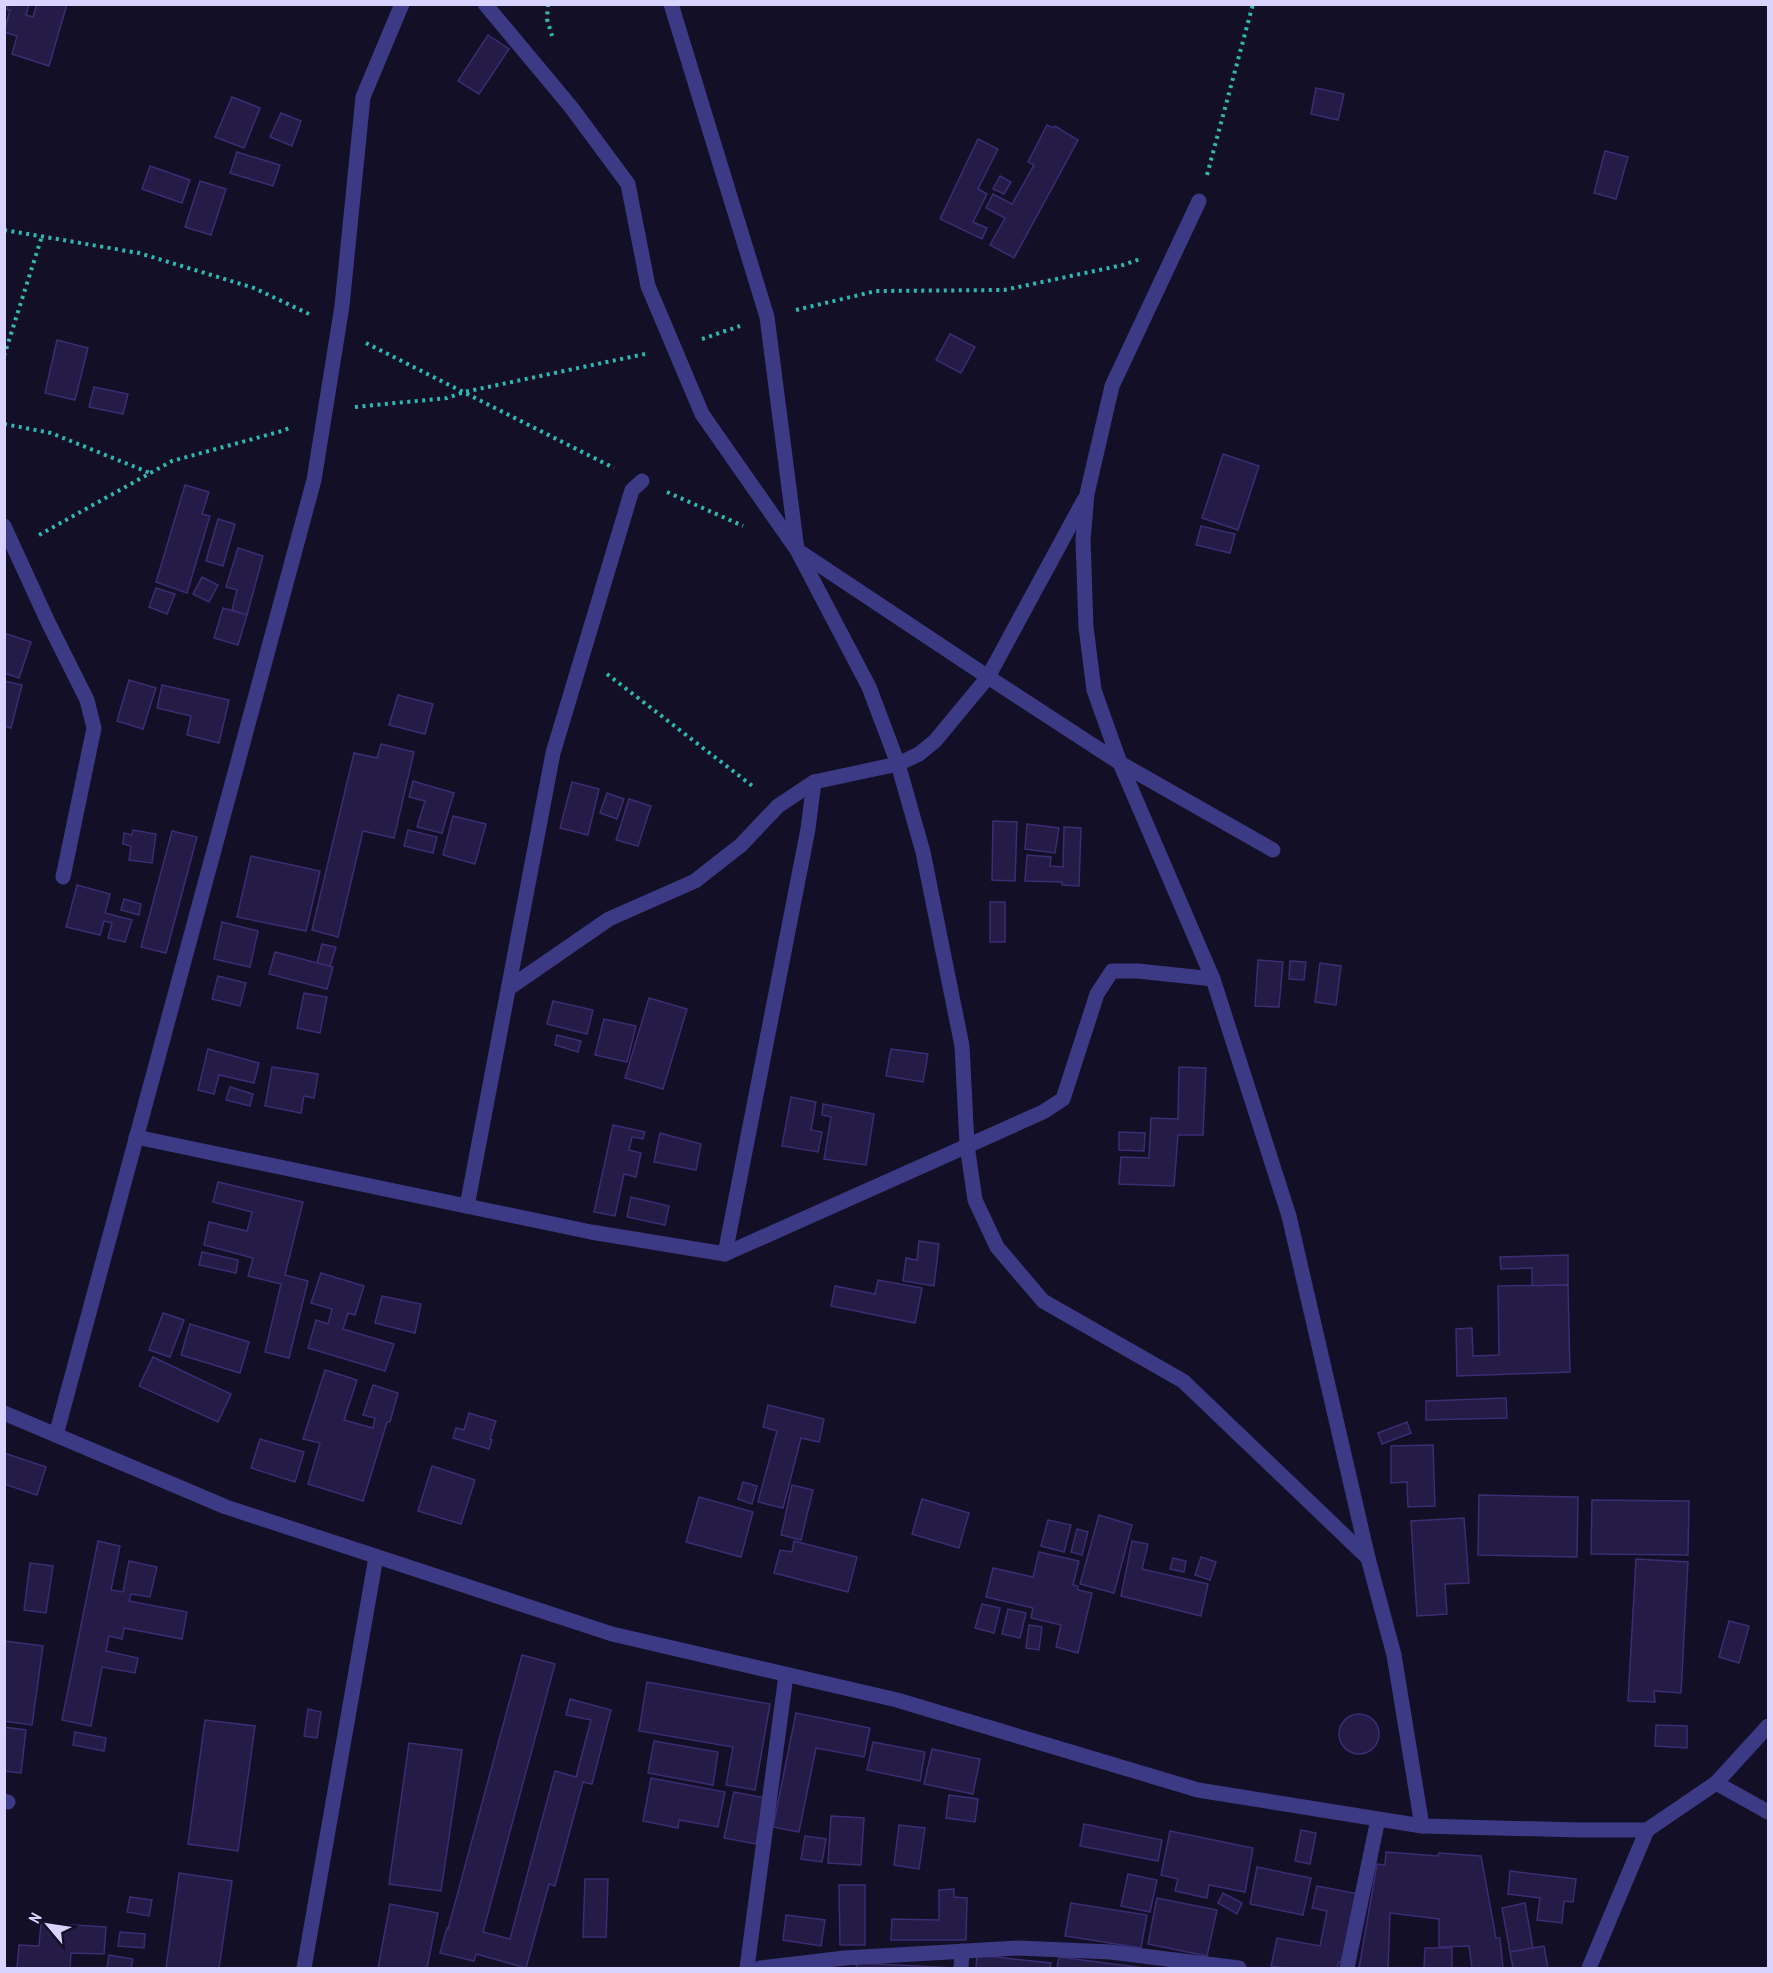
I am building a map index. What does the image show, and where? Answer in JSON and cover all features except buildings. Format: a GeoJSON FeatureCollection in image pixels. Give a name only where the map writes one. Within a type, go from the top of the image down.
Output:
{"type":"FeatureCollection","features":[{"type":"Feature","properties":{"kind":"street"},"geometry":{"type":"LineString","coordinates":[[56,1435],[314,480],[338,328],[363,97],[402,4]]}},
{"type":"Feature","properties":{"kind":"street"},"geometry":{"type":"LineString","coordinates":[[484,4],[570,107],[628,184],[648,286],[702,414],[797,550],[868,687],[898,764],[923,852],[962,1046],[967,1145],[975,1200],[997,1247],[1043,1301],[1183,1382],[1368,1558]]}},
{"type":"Feature","properties":{"kind":"street"},"geometry":{"type":"LineString","coordinates":[[671,4],[767,317],[797,550],[1120,763],[1273,850]]}},
{"type":"Feature","properties":{"kind":"street"},"geometry":{"type":"LineString","coordinates":[[1199,201],[1112,386],[1087,494],[1083,540],[1086,627],[1094,690],[1120,763],[1213,979],[1289,1216],[1368,1558],[1394,1655],[1422,1826]]}},
{"type":"Feature","properties":{"kind":"street"},"geometry":{"type":"LineString","coordinates":[[467,1206],[553,753],[632,490],[642,481]]}},
{"type":"Feature","properties":{"kind":"street"},"geometry":{"type":"LineString","coordinates":[[508,988],[609,919],[695,881],[741,845],[778,806],[814,782],[898,764],[919,754],[935,741],[988,677],[1087,494]]}},
{"type":"Feature","properties":{"kind":"street"},"geometry":{"type":"LineString","coordinates":[[4,526],[87,700],[94,728],[63,877]]}},
{"type":"Feature","properties":{"kind":"street"},"geometry":{"type":"LineString","coordinates":[[725,1254],[808,829],[814,782]]}},
{"type":"Feature","properties":{"kind":"street"},"geometry":{"type":"LineString","coordinates":[[136,1137],[591,1232],[725,1254],[1043,1112],[1063,1098],[1097,994],[1112,971],[1138,971],[1213,979]]}},
{"type":"Feature","properties":{"kind":"street"},"geometry":{"type":"LineString","coordinates":[[4,1413],[226,1507],[612,1634],[897,1700],[1198,1790],[1422,1826],[1647,1830]]}},
{"type":"Feature","properties":{"kind":"street"},"geometry":{"type":"LineString","coordinates":[[304,1968],[376,1557]]}},
{"type":"Feature","properties":{"kind":"street"},"geometry":{"type":"LineString","coordinates":[[747,1968],[786,1675]]}},
{"type":"Feature","properties":{"kind":"street"},"geometry":{"type":"LineString","coordinates":[[1588,1968],[1647,1830],[1716,1783],[1768,1726]]}},
{"type":"Feature","properties":{"kind":"street"},"geometry":{"type":"LineString","coordinates":[[1716,1783],[1768,1812]]}},
{"type":"Feature","properties":{"kind":"street"},"geometry":{"type":"LineString","coordinates":[[1347,1968],[1378,1819]]}},
{"type":"Feature","properties":{"kind":"street"},"geometry":{"type":"LineString","coordinates":[[760,1968],[845,1958],[1018,1948],[1111,1952],[1239,1968]]}},
{"type":"Feature","properties":{"kind":"street"},"geometry":{"type":"LineString","coordinates":[[961,1968],[962,1951]]}},
{"type":"Feature","properties":{"kind":"path"},"geometry":{"type":"LineString","coordinates":[[1199,201],[1253,4]]}},
{"type":"Feature","properties":{"kind":"path"},"geometry":{"type":"LineString","coordinates":[[4,230],[140,253],[254,288],[642,481],[746,527]]}},
{"type":"Feature","properties":{"kind":"path"},"geometry":{"type":"LineString","coordinates":[[4,356],[42,236]]}},
{"type":"Feature","properties":{"kind":"path"},"geometry":{"type":"LineString","coordinates":[[15,548],[172,461],[282,431],[325,410],[447,398],[464,392],[674,348],[767,317],[876,291],[1004,290],[1123,265],[1178,244]]}},
{"type":"Feature","properties":{"kind":"path"},"geometry":{"type":"LineString","coordinates":[[4,424],[51,433],[150,473]]}},
{"type":"Feature","properties":{"kind":"path"},"geometry":{"type":"LineString","coordinates":[[582,655],[778,806]]}}]}
